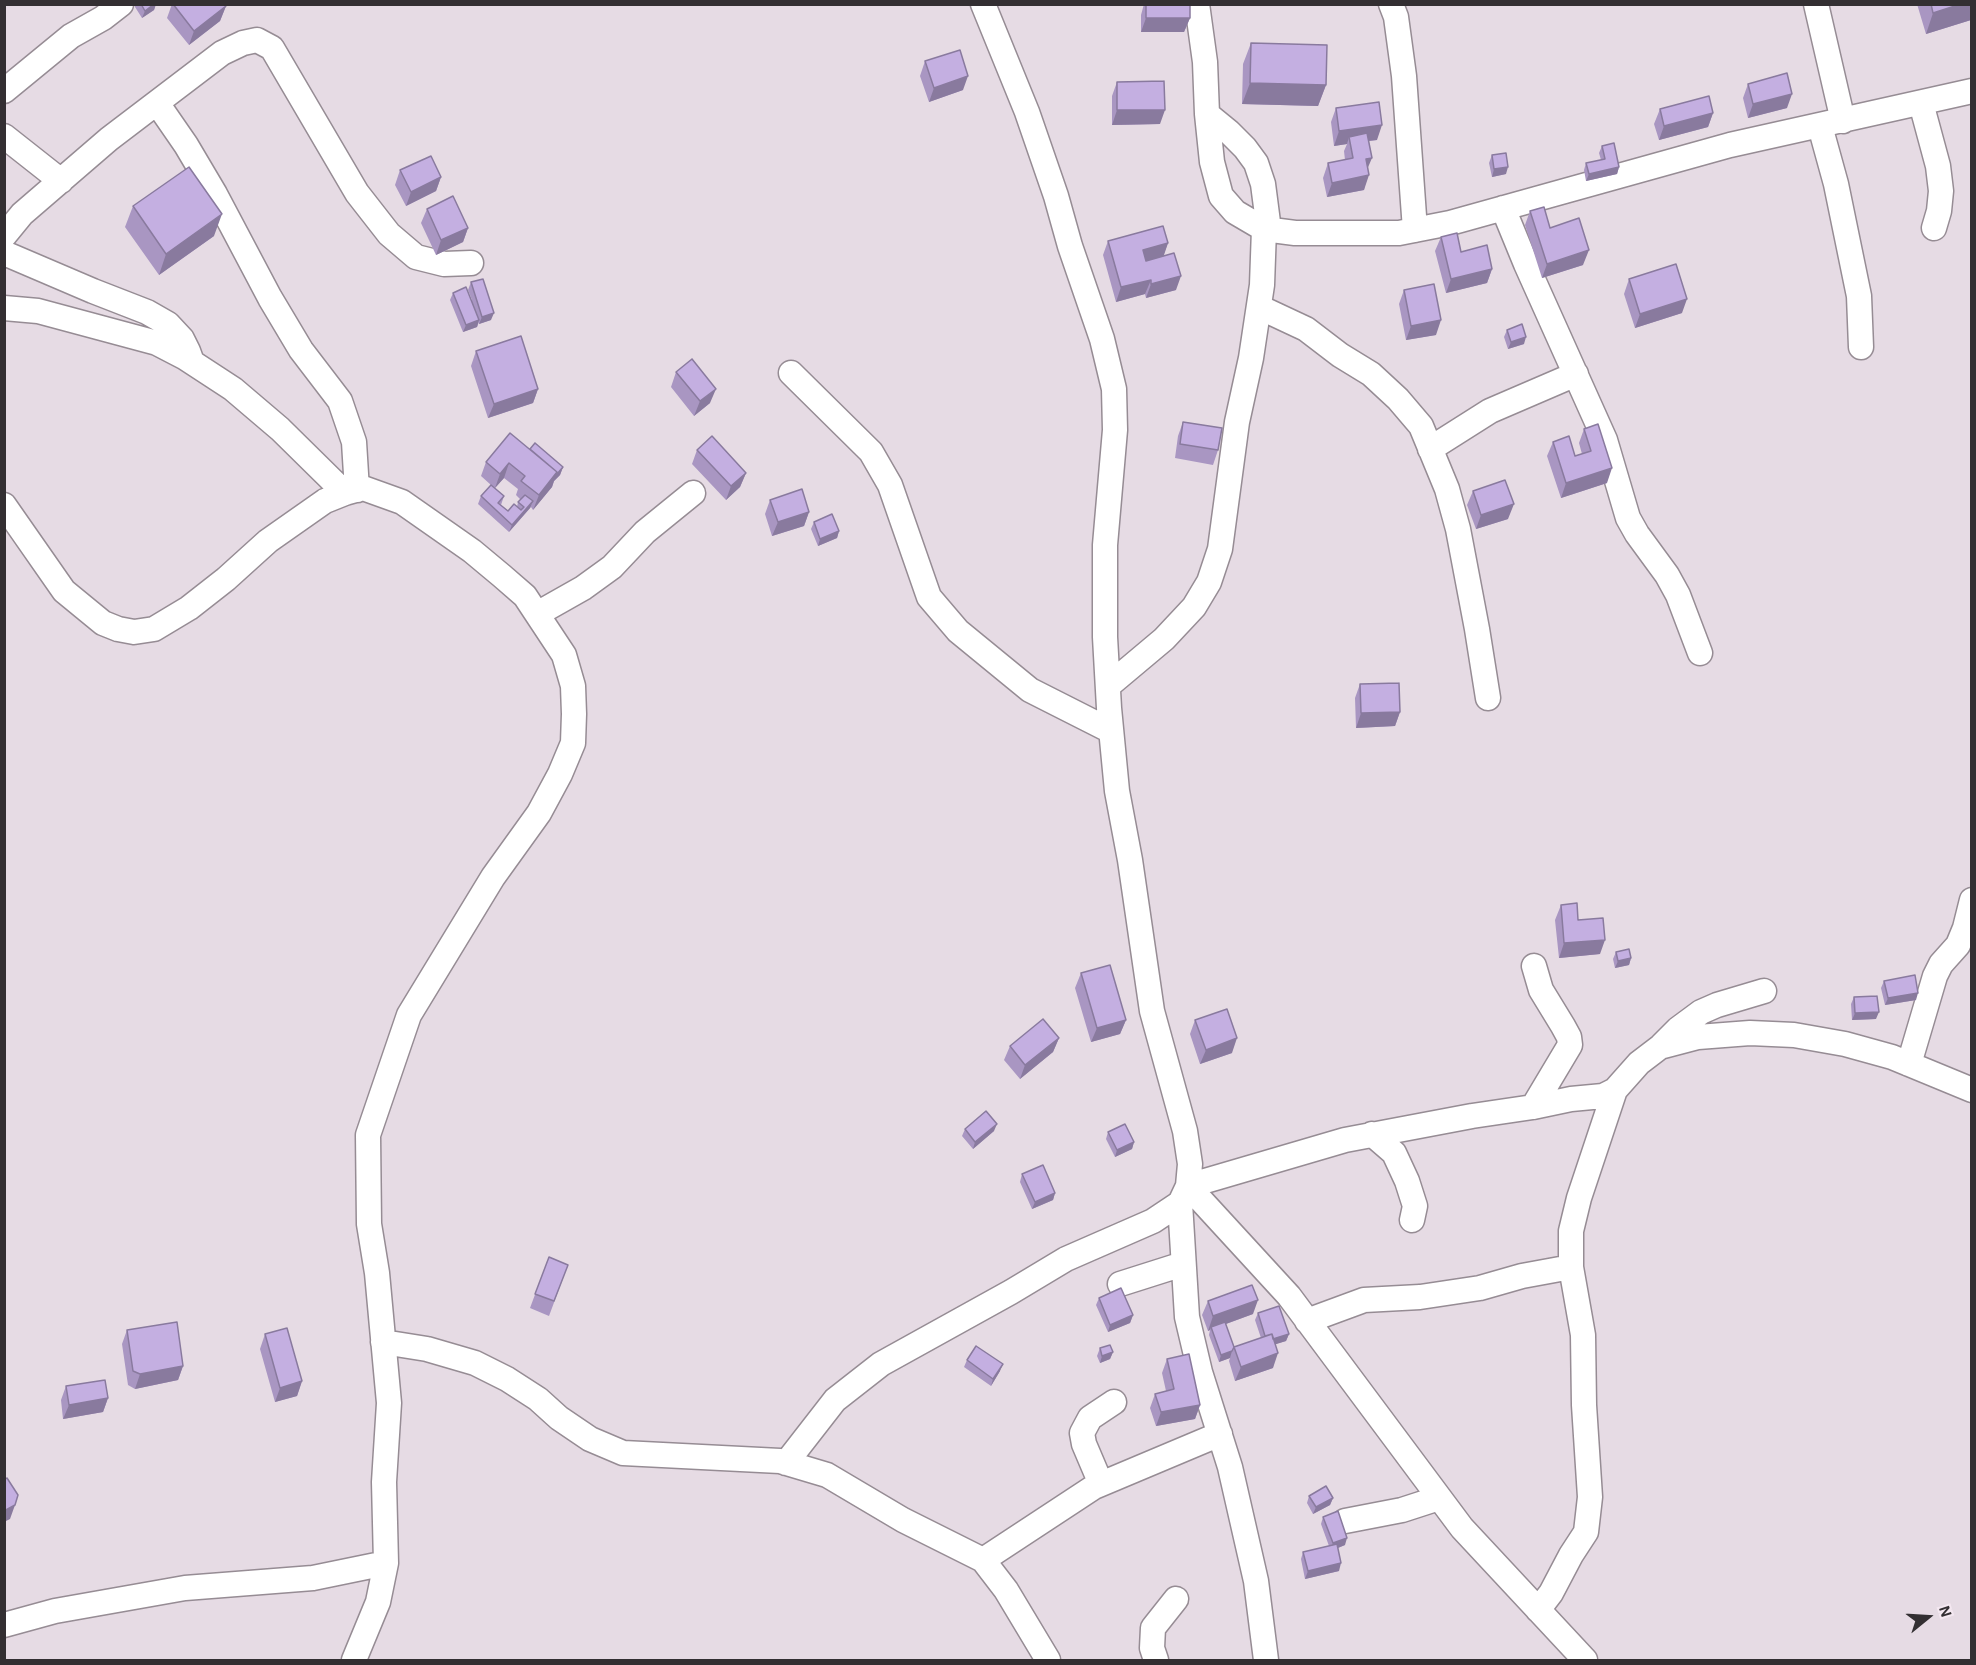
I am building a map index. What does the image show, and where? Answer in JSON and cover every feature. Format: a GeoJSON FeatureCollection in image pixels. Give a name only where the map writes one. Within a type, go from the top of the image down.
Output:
{"type":"FeatureCollection","features":[{"type":"Feature","properties":{"kind":"street"},"geometry":{"type":"LineString","coordinates":[[4,92],[71,36],[103,18],[121,4]]}},
{"type":"Feature","properties":{"kind":"street"},"geometry":{"type":"LineString","coordinates":[[982,4],[1027,112],[1056,196],[1070,246],[1102,339],[1114,388],[1115,430],[1105,545],[1105,637],[1117,791],[1130,860],[1152,1011],[1185,1131],[1190,1164],[1184,1195],[1183,1264],[1187,1317],[1200,1372],[1230,1467],[1256,1581],[1266,1660]]}},
{"type":"Feature","properties":{"kind":"street"},"geometry":{"type":"LineString","coordinates":[[1197,4],[1205,62],[1212,162],[1221,196],[1235,212],[1267,229],[1295,233],[1399,233],[1450,223],[1730,146],[1971,91]]}},
{"type":"Feature","properties":{"kind":"street"},"geometry":{"type":"LineString","coordinates":[[1391,4],[1396,17],[1404,76],[1415,230]]}},
{"type":"Feature","properties":{"kind":"street"},"geometry":{"type":"LineString","coordinates":[[1816,4],[1832,124],[1836,184],[1859,296],[1861,347]]}},
{"type":"Feature","properties":{"kind":"street"},"geometry":{"type":"LineString","coordinates":[[4,236],[22,214],[109,140],[222,53],[243,43],[257,40],[272,48],[357,193],[389,234],[416,257],[444,264],[471,263]]}},
{"type":"Feature","properties":{"kind":"street"},"geometry":{"type":"LineString","coordinates":[[157,103],[203,174],[247,257],[301,350],[340,400],[354,442],[351,491]]}},
{"type":"Feature","properties":{"kind":"street"},"geometry":{"type":"LineString","coordinates":[[1921,103],[1938,166],[1941,191],[1934,228]]}},
{"type":"Feature","properties":{"kind":"street"},"geometry":{"type":"LineString","coordinates":[[1108,686],[1164,639],[1194,607],[1209,582],[1220,549],[1237,422],[1251,358],[1259,306],[1267,229],[1263,184],[1256,164],[1245,148],[1207,114]]}},
{"type":"Feature","properties":{"kind":"street"},"geometry":{"type":"LineString","coordinates":[[4,136],[61,181]]}},
{"type":"Feature","properties":{"kind":"street"},"geometry":{"type":"LineString","coordinates":[[1503,208],[1605,440],[1628,518],[1637,534],[1653,553],[1678,595],[1700,652]]}},
{"type":"Feature","properties":{"kind":"street"},"geometry":{"type":"LineString","coordinates":[[4,253],[147,312],[168,324],[182,339],[192,362]]}},
{"type":"Feature","properties":{"kind":"street"},"geometry":{"type":"LineString","coordinates":[[1259,306],[1306,329],[1340,355],[1371,374],[1398,399],[1421,426],[1447,489],[1458,530],[1478,629],[1488,698]]}},
{"type":"Feature","properties":{"kind":"street"},"geometry":{"type":"LineString","coordinates":[[4,308],[38,311],[157,343],[192,362],[233,389],[351,491]]}},
{"type":"Feature","properties":{"kind":"street"},"geometry":{"type":"LineString","coordinates":[[791,374],[871,452],[890,485],[929,597],[958,631],[1030,690],[1111,731]]}},
{"type":"Feature","properties":{"kind":"street"},"geometry":{"type":"LineString","coordinates":[[1430,449],[1490,411],[1576,374]]}},
{"type":"Feature","properties":{"kind":"street"},"geometry":{"type":"LineString","coordinates":[[4,505],[64,591],[103,623],[134,632],[154,630],[189,608],[226,579],[268,541],[326,501],[363,488],[402,502],[472,551],[525,597],[564,655],[573,686],[573,743],[560,774],[539,813],[493,877],[409,1015],[368,1135],[369,1224],[377,1273],[389,1403],[384,1482],[386,1563],[378,1602],[354,1660]]}},
{"type":"Feature","properties":{"kind":"street"},"geometry":{"type":"LineString","coordinates":[[537,614],[582,588],[612,567],[645,532],[693,493]]}},
{"type":"Feature","properties":{"kind":"street"},"geometry":{"type":"LineString","coordinates":[[1909,1064],[1935,976],[1941,964],[1958,945],[1965,928],[1971,900]]}},
{"type":"Feature","properties":{"kind":"street"},"geometry":{"type":"LineString","coordinates":[[1533,1107],[1570,1045],[1569,1037],[1541,990],[1534,966]]}},
{"type":"Feature","properties":{"kind":"street"},"geometry":{"type":"LineString","coordinates":[[1538,1610],[1551,1593],[1586,1532],[1589,1505],[1583,1335],[1571,1268],[1571,1231],[1579,1198],[1615,1090],[1640,1062],[1701,1012],[1764,991]]}},
{"type":"Feature","properties":{"kind":"street"},"geometry":{"type":"LineString","coordinates":[[1660,1047],[1698,1037],[1750,1033],[1794,1035],[1845,1044],[1892,1057],[1971,1090]]}},
{"type":"Feature","properties":{"kind":"street"},"geometry":{"type":"LineString","coordinates":[[786,1463],[835,1400],[881,1364],[1066,1259],[1153,1221],[1184,1195],[1346,1140],[1571,1099],[1593,1098],[1615,1090]]}},
{"type":"Feature","properties":{"kind":"street"},"geometry":{"type":"LineString","coordinates":[[1372,1134],[1394,1153],[1415,1206],[1412,1220]]}},
{"type":"Feature","properties":{"kind":"street"},"geometry":{"type":"LineString","coordinates":[[1184,1195],[1289,1296],[1462,1528],[1585,1660]]}},
{"type":"Feature","properties":{"kind":"street"},"geometry":{"type":"LineString","coordinates":[[1120,1284],[1183,1264]]}},
{"type":"Feature","properties":{"kind":"street"},"geometry":{"type":"LineString","coordinates":[[1307,1321],[1364,1299],[1430,1296],[1480,1288],[1522,1276],[1571,1268]]}},
{"type":"Feature","properties":{"kind":"street"},"geometry":{"type":"LineString","coordinates":[[383,1342],[427,1349],[475,1363],[538,1399],[559,1418],[590,1439],[623,1453],[786,1463],[827,1475],[903,1520],[983,1560],[1006,1590],[1048,1660]]}},
{"type":"Feature","properties":{"kind":"street"},"geometry":{"type":"LineString","coordinates":[[1101,1484],[1084,1444],[1082,1433],[1090,1418],[1114,1402]]}},
{"type":"Feature","properties":{"kind":"street"},"geometry":{"type":"LineString","coordinates":[[983,1560],[1101,1484],[1220,1434]]}},
{"type":"Feature","properties":{"kind":"street"},"geometry":{"type":"LineString","coordinates":[[1345,1521],[1402,1510],[1439,1498]]}},
{"type":"Feature","properties":{"kind":"street"},"geometry":{"type":"LineString","coordinates":[[4,1625],[55,1611],[185,1588],[313,1578],[386,1563]]}},
{"type":"Feature","properties":{"kind":"street"},"geometry":{"type":"LineString","coordinates":[[1156,1660],[1152,1648],[1153,1628],[1176,1599]]}},
{"type":"Feature","properties":{"kind":"building"},"geometry":{"type":"Polygon","coordinates":[[[141,4],[154,4],[145,11],[141,4]]]}},
{"type":"Feature","properties":{"kind":"building"},"geometry":{"type":"Polygon","coordinates":[[[173,4],[224,4],[226,6],[194,31],[173,4]]]}},
{"type":"Feature","properties":{"kind":"building"},"geometry":{"type":"Polygon","coordinates":[[[1146,4],[1190,4],[1190,18],[1146,18],[1146,4]]]}},
{"type":"Feature","properties":{"kind":"building"},"geometry":{"type":"Polygon","coordinates":[[[1931,4],[1961,4],[1933,13],[1931,4]]]}},
{"type":"Feature","properties":{"kind":"building"},"geometry":{"type":"Polygon","coordinates":[[[1251,43],[1327,45],[1326,85],[1250,83],[1251,43]]]}},
{"type":"Feature","properties":{"kind":"building"},"geometry":{"type":"Polygon","coordinates":[[[960,50],[968,76],[934,88],[925,61],[960,50]]]}},
{"type":"Feature","properties":{"kind":"building"},"geometry":{"type":"Polygon","coordinates":[[[1787,73],[1792,94],[1753,104],[1748,84],[1787,73]]]}},
{"type":"Feature","properties":{"kind":"building"},"geometry":{"type":"Polygon","coordinates":[[[1164,81],[1165,110],[1117,110],[1117,82],[1164,81]]]}},
{"type":"Feature","properties":{"kind":"building"},"geometry":{"type":"Polygon","coordinates":[[[1709,96],[1713,113],[1664,126],[1660,109],[1709,96]]]}},
{"type":"Feature","properties":{"kind":"building"},"geometry":{"type":"Polygon","coordinates":[[[1379,102],[1382,125],[1339,131],[1336,108],[1379,102]]]}},
{"type":"Feature","properties":{"kind":"building"},"geometry":{"type":"Polygon","coordinates":[[[1367,133],[1372,158],[1366,159],[1369,175],[1332,183],[1328,163],[1353,158],[1349,137],[1367,133]]]}},
{"type":"Feature","properties":{"kind":"building"},"geometry":{"type":"Polygon","coordinates":[[[1614,143],[1619,167],[1589,174],[1586,163],[1605,159],[1602,146],[1614,143]]]}},
{"type":"Feature","properties":{"kind":"building"},"geometry":{"type":"Polygon","coordinates":[[[1506,153],[1508,167],[1494,169],[1492,155],[1506,153]]]}},
{"type":"Feature","properties":{"kind":"building"},"geometry":{"type":"Polygon","coordinates":[[[431,156],[441,177],[411,192],[400,170],[431,156]]]}},
{"type":"Feature","properties":{"kind":"building"},"geometry":{"type":"Polygon","coordinates":[[[189,167],[222,214],[166,254],[133,206],[189,167]]]}},
{"type":"Feature","properties":{"kind":"building"},"geometry":{"type":"Polygon","coordinates":[[[453,196],[468,228],[441,240],[427,209],[453,196]]]}},
{"type":"Feature","properties":{"kind":"building"},"geometry":{"type":"Polygon","coordinates":[[[1544,207],[1550,228],[1579,218],[1589,250],[1547,264],[1530,211],[1544,207]]]}},
{"type":"Feature","properties":{"kind":"building"},"geometry":{"type":"Polygon","coordinates":[[[1163,226],[1168,243],[1143,250],[1146,261],[1174,253],[1181,276],[1151,284],[1151,280],[1121,287],[1108,241],[1163,226]]]}},
{"type":"Feature","properties":{"kind":"building"},"geometry":{"type":"Polygon","coordinates":[[[1457,233],[1461,252],[1487,245],[1492,269],[1451,279],[1441,237],[1457,233]]]}},
{"type":"Feature","properties":{"kind":"building"},"geometry":{"type":"Polygon","coordinates":[[[1676,264],[1687,299],[1640,314],[1629,279],[1676,264]]]}},
{"type":"Feature","properties":{"kind":"building"},"geometry":{"type":"Polygon","coordinates":[[[483,279],[494,313],[482,317],[471,282],[483,279]]]}},
{"type":"Feature","properties":{"kind":"building"},"geometry":{"type":"Polygon","coordinates":[[[1434,284],[1441,320],[1411,326],[1404,290],[1434,284]]]}},
{"type":"Feature","properties":{"kind":"building"},"geometry":{"type":"Polygon","coordinates":[[[466,287],[479,320],[466,325],[453,293],[466,287]]]}},
{"type":"Feature","properties":{"kind":"building"},"geometry":{"type":"Polygon","coordinates":[[[1522,324],[1526,337],[1511,342],[1507,330],[1522,324]]]}},
{"type":"Feature","properties":{"kind":"building"},"geometry":{"type":"Polygon","coordinates":[[[521,336],[538,389],[494,404],[476,351],[521,336]]]}},
{"type":"Feature","properties":{"kind":"building"},"geometry":{"type":"Polygon","coordinates":[[[692,359],[716,389],[700,401],[676,372],[692,359]]]}},
{"type":"Feature","properties":{"kind":"building"},"geometry":{"type":"Polygon","coordinates":[[[1183,422],[1222,428],[1218,450],[1180,444],[1183,422]]]}},
{"type":"Feature","properties":{"kind":"building"},"geometry":{"type":"Polygon","coordinates":[[[1598,424],[1612,468],[1566,483],[1553,442],[1569,436],[1575,456],[1591,451],[1584,429],[1598,424]]]}},
{"type":"Feature","properties":{"kind":"building"},"geometry":{"type":"Polygon","coordinates":[[[510,433],[557,472],[539,495],[521,481],[525,476],[509,463],[500,474],[486,462],[510,433]]]}},
{"type":"Feature","properties":{"kind":"building"},"geometry":{"type":"Polygon","coordinates":[[[712,436],[746,473],[731,486],[697,450],[712,436]]]}},
{"type":"Feature","properties":{"kind":"building"},"geometry":{"type":"Polygon","coordinates":[[[535,443],[563,467],[557,474],[530,449],[535,443]]]}},
{"type":"Feature","properties":{"kind":"building"},"geometry":{"type":"Polygon","coordinates":[[[1505,480],[1514,504],[1481,515],[1473,491],[1505,480]]]}},
{"type":"Feature","properties":{"kind":"building"},"geometry":{"type":"Polygon","coordinates":[[[491,485],[504,496],[498,503],[508,511],[514,504],[521,510],[524,507],[518,502],[525,495],[533,501],[512,525],[481,496],[491,485]]]}},
{"type":"Feature","properties":{"kind":"building"},"geometry":{"type":"Polygon","coordinates":[[[802,489],[809,512],[778,522],[770,500],[802,489]]]}},
{"type":"Feature","properties":{"kind":"building"},"geometry":{"type":"Polygon","coordinates":[[[832,514],[839,531],[820,539],[814,522],[832,514]]]}},
{"type":"Feature","properties":{"kind":"building"},"geometry":{"type":"Polygon","coordinates":[[[1399,683],[1400,712],[1361,713],[1360,684],[1399,683]]]}},
{"type":"Feature","properties":{"kind":"building"},"geometry":{"type":"Polygon","coordinates":[[[1577,903],[1578,920],[1603,918],[1605,940],[1564,943],[1561,905],[1577,903]]]}},
{"type":"Feature","properties":{"kind":"building"},"geometry":{"type":"Polygon","coordinates":[[[1629,949],[1631,958],[1618,961],[1616,952],[1629,949]]]}},
{"type":"Feature","properties":{"kind":"building"},"geometry":{"type":"Polygon","coordinates":[[[1110,965],[1126,1020],[1097,1028],[1081,973],[1110,965]]]}},
{"type":"Feature","properties":{"kind":"building"},"geometry":{"type":"Polygon","coordinates":[[[1915,975],[1918,993],[1888,998],[1884,981],[1915,975]]]}},
{"type":"Feature","properties":{"kind":"building"},"geometry":{"type":"Polygon","coordinates":[[[1877,996],[1879,1012],[1855,1013],[1854,997],[1877,996]]]}},
{"type":"Feature","properties":{"kind":"building"},"geometry":{"type":"Polygon","coordinates":[[[1227,1009],[1237,1038],[1206,1050],[1195,1020],[1227,1009]]]}},
{"type":"Feature","properties":{"kind":"building"},"geometry":{"type":"Polygon","coordinates":[[[1043,1019],[1059,1038],[1025,1065],[1010,1046],[1043,1019]]]}},
{"type":"Feature","properties":{"kind":"building"},"geometry":{"type":"Polygon","coordinates":[[[986,1111],[997,1124],[975,1142],[965,1129],[986,1111]]]}},
{"type":"Feature","properties":{"kind":"building"},"geometry":{"type":"Polygon","coordinates":[[[1125,1124],[1134,1142],[1117,1150],[1108,1132],[1125,1124]]]}},
{"type":"Feature","properties":{"kind":"building"},"geometry":{"type":"Polygon","coordinates":[[[1043,1165],[1055,1193],[1035,1202],[1022,1174],[1043,1165]]]}},
{"type":"Feature","properties":{"kind":"building"},"geometry":{"type":"Polygon","coordinates":[[[549,1257],[568,1265],[554,1301],[535,1294],[549,1257]]]}},
{"type":"Feature","properties":{"kind":"building"},"geometry":{"type":"Polygon","coordinates":[[[1252,1285],[1258,1300],[1213,1316],[1208,1301],[1252,1285]]]}},
{"type":"Feature","properties":{"kind":"building"},"geometry":{"type":"Polygon","coordinates":[[[1121,1288],[1133,1315],[1110,1325],[1099,1298],[1121,1288]]]}},
{"type":"Feature","properties":{"kind":"building"},"geometry":{"type":"Polygon","coordinates":[[[1279,1306],[1289,1334],[1273,1339],[1272,1334],[1265,1336],[1258,1313],[1279,1306]]]}},
{"type":"Feature","properties":{"kind":"building"},"geometry":{"type":"Polygon","coordinates":[[[177,1322],[183,1366],[140,1374],[133,1371],[127,1330],[177,1322]]]}},
{"type":"Feature","properties":{"kind":"building"},"geometry":{"type":"Polygon","coordinates":[[[1225,1322],[1234,1347],[1232,1351],[1221,1355],[1211,1327],[1225,1322]]]}},
{"type":"Feature","properties":{"kind":"building"},"geometry":{"type":"Polygon","coordinates":[[[287,1328],[302,1381],[280,1388],[265,1334],[287,1328]]]}},
{"type":"Feature","properties":{"kind":"building"},"geometry":{"type":"Polygon","coordinates":[[[1272,1334],[1278,1353],[1241,1367],[1234,1347],[1272,1334]]]}},
{"type":"Feature","properties":{"kind":"building"},"geometry":{"type":"Polygon","coordinates":[[[1110,1345],[1113,1352],[1102,1356],[1100,1348],[1110,1345]]]}},
{"type":"Feature","properties":{"kind":"building"},"geometry":{"type":"Polygon","coordinates":[[[976,1346],[1003,1364],[993,1379],[967,1360],[976,1346]]]}},
{"type":"Feature","properties":{"kind":"building"},"geometry":{"type":"Polygon","coordinates":[[[1189,1354],[1200,1405],[1161,1412],[1155,1394],[1174,1389],[1167,1359],[1189,1354]]]}},
{"type":"Feature","properties":{"kind":"building"},"geometry":{"type":"Polygon","coordinates":[[[105,1380],[108,1398],[69,1405],[66,1386],[105,1380]]]}},
{"type":"Feature","properties":{"kind":"building"},"geometry":{"type":"Polygon","coordinates":[[[7,1478],[18,1495],[15,1505],[4,1511],[4,1480],[7,1478]]]}},
{"type":"Feature","properties":{"kind":"building"},"geometry":{"type":"Polygon","coordinates":[[[1326,1486],[1333,1498],[1316,1507],[1309,1496],[1326,1486]]]}},
{"type":"Feature","properties":{"kind":"building"},"geometry":{"type":"Polygon","coordinates":[[[1338,1511],[1347,1538],[1333,1543],[1323,1517],[1338,1511]]]}},
{"type":"Feature","properties":{"kind":"building"},"geometry":{"type":"Polygon","coordinates":[[[1337,1544],[1341,1563],[1308,1571],[1303,1552],[1337,1544]]]}}]}
